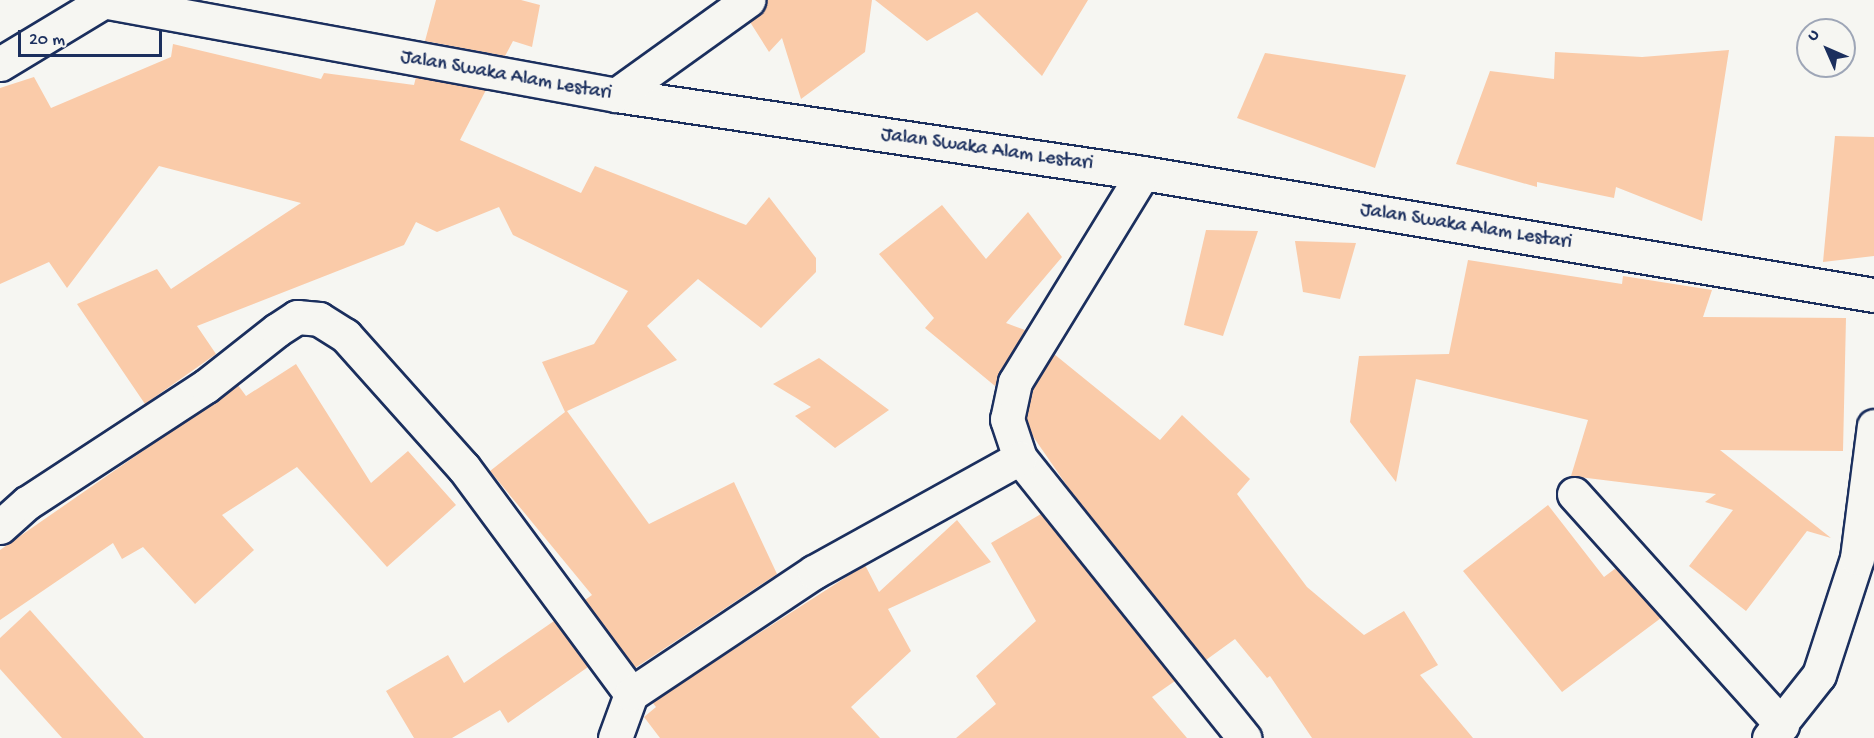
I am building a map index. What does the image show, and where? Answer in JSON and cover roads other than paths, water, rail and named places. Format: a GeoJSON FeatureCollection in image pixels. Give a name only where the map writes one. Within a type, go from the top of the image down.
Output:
{"type":"FeatureCollection","features":[{"type":"Feature","properties":{"kind":"street"},"geometry":{"type":"LineString","coordinates":[[616,95],[748,0]]}},
{"type":"Feature","properties":{"kind":"street"},"geometry":{"type":"LineString","coordinates":[[0,64],[101,1]]}},
{"type":"Feature","properties":{"kind":"street","name":"Jalan Swaka Alam Lestari"},"geometry":{"type":"LineString","coordinates":[[101,1],[616,95],[1143,173],[1874,295]]}},
{"type":"Feature","properties":{"kind":"street"},"geometry":{"type":"LineString","coordinates":[[1143,173],[1015,382],[1007,419],[1020,459],[1244,738]]}},
{"type":"Feature","properties":{"kind":"street"},"geometry":{"type":"LineString","coordinates":[[0,527],[27,503],[206,386],[277,330],[297,317],[319,319],[345,335],[464,468],[631,694]]}},
{"type":"Feature","properties":{"kind":"street"},"geometry":{"type":"LineString","coordinates":[[1574,494],[1776,732],[1819,675],[1857,558],[1874,426]]}},
{"type":"Feature","properties":{"kind":"street"},"geometry":{"type":"LineString","coordinates":[[615,738],[631,694],[814,572],[1020,459]]}}]}
